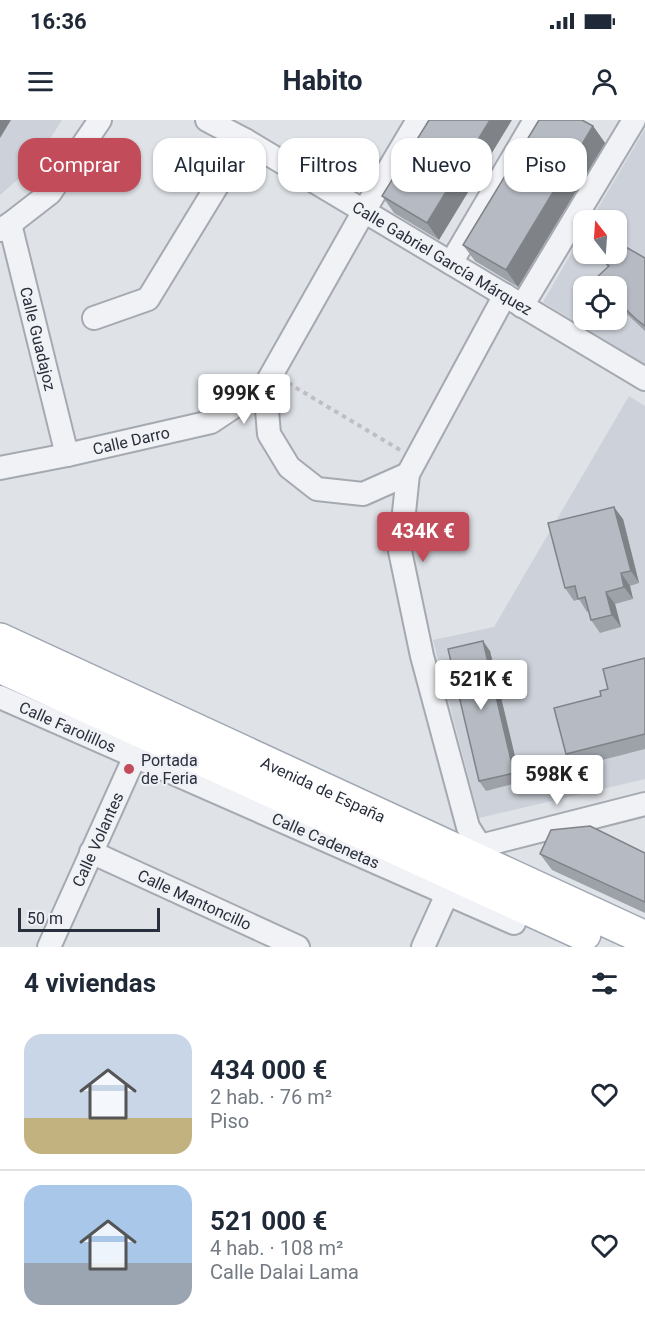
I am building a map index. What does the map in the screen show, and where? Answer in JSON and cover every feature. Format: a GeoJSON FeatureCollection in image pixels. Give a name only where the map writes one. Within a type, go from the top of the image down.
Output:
{"type":"FeatureCollection","features":[{"type":"Feature","properties":{"kind":"main road","name":"Avenida de España"},"geometry":{"type":"LineString","coordinates":[[0,640],[477,852],[645,938]]}},
{"type":"Feature","properties":{"kind":"main road","name":"Avenida de España"},"geometry":{"type":"LineString","coordinates":[[0,666],[612,947]]}},
{"type":"Feature","properties":{"kind":"street"},"geometry":{"type":"LineString","coordinates":[[5,227],[51,193],[100,120]]}},
{"type":"Feature","properties":{"kind":"street","name":"Calle Gabriel García Márquez"},"geometry":{"type":"LineString","coordinates":[[207,120],[241,138]]}},
{"type":"Feature","properties":{"kind":"street","name":"Calle Darro"},"geometry":{"type":"LineString","coordinates":[[0,468],[211,422],[268,380],[418,120]]}},
{"type":"Feature","properties":{"kind":"street"},"geometry":{"type":"LineString","coordinates":[[452,263],[535,120]]}},
{"type":"Feature","properties":{"kind":"street"},"geometry":{"type":"LineString","coordinates":[[634,120],[514,301],[412,466],[400,551],[422,656],[468,827],[477,852],[645,804]]}},
{"type":"Feature","properties":{"kind":"street","name":"Calle Gabriel García Márquez"},"geometry":{"type":"LineString","coordinates":[[266,153],[645,379]]}},
{"type":"Feature","properties":{"kind":"street"},"geometry":{"type":"LineString","coordinates":[[94,318],[148,299],[213,192]]}},
{"type":"Feature","properties":{"kind":"street","name":"Calle Guadajoz"},"geometry":{"type":"LineString","coordinates":[[5,227],[67,455]]}},
{"type":"Feature","properties":{"kind":"street"},"geometry":{"type":"LineString","coordinates":[[268,380],[269,434],[290,467],[317,489],[363,494],[412,466]]}},
{"type":"Feature","properties":{"kind":"street","name":"Calle Farolillos"},"geometry":{"type":"LineString","coordinates":[[0,697],[134,761]]}},
{"type":"Feature","properties":{"kind":"street","name":"Calle Volantes"},"geometry":{"type":"LineString","coordinates":[[49,947],[134,761]]}},
{"type":"Feature","properties":{"kind":"street","name":"Calle Cadenetas"},"geometry":{"type":"LineString","coordinates":[[134,761],[514,923]]}},
{"type":"Feature","properties":{"kind":"street","name":"Calle Mantoncillo"},"geometry":{"type":"LineString","coordinates":[[91,852],[298,947]]}},
{"type":"Feature","properties":{"kind":"street"},"geometry":{"type":"LineString","coordinates":[[423,947],[447,894]]}},
{"type":"Feature","properties":{"kind":"path"},"geometry":{"type":"LineString","coordinates":[[268,380],[412,466]]}},
{"type":"Feature","properties":{"kind":"shaded area"},"geometry":{"type":"Polygon","coordinates":[[[0,120],[62,120],[51,138],[18,138],[18,179],[0,195],[0,120]]]}},
{"type":"Feature","properties":{"kind":"shaded area"},"geometry":{"type":"Polygon","coordinates":[[[645,129],[645,364],[589,330],[627,330],[627,276],[573,276],[573,320],[543,302],[573,250],[573,264],[627,264],[627,210],[597,210],[645,129]]]}},
{"type":"Feature","properties":{"kind":"shaded area"},"geometry":{"type":"Polygon","coordinates":[[[629,396],[645,406],[645,779],[479,818],[433,640],[494,627],[629,396]]]}},
{"type":"Feature","properties":{"kind":"building"},"geometry":{"type":"Polygon","coordinates":[[[429,120],[490,120],[479,138],[418,138],[429,120]]]}},
{"type":"Feature","properties":{"kind":"building"},"geometry":{"type":"Polygon","coordinates":[[[539,120],[582,120],[593,126],[586,138],[528,138],[539,120]]]}},
{"type":"Feature","properties":{"kind":"building"},"geometry":{"type":"Polygon","coordinates":[[[504,178],[504,192],[553,192],[506,270],[463,245],[504,178]]]}},
{"type":"Feature","properties":{"kind":"building"},"geometry":{"type":"Polygon","coordinates":[[[391,181],[391,192],[446,192],[427,223],[382,196],[391,181]]]}},
{"type":"Feature","properties":{"kind":"building"},"geometry":{"type":"Polygon","coordinates":[[[627,248],[645,258],[645,326],[627,310],[627,276],[598,276],[609,266],[607,264],[627,264],[627,248]]]}},
{"type":"Feature","properties":{"kind":"building"},"geometry":{"type":"Polygon","coordinates":[[[614,507],[631,571],[621,573],[624,587],[606,592],[612,615],[591,620],[585,597],[578,599],[575,586],[565,588],[548,523],[614,507]]]}},
{"type":"Feature","properties":{"kind":"building"},"geometry":{"type":"Polygon","coordinates":[[[483,641],[514,773],[479,781],[448,649],[483,641]]]}},
{"type":"Feature","properties":{"kind":"building"},"geometry":{"type":"Polygon","coordinates":[[[645,658],[645,734],[566,754],[554,708],[601,696],[600,691],[608,689],[603,669],[645,658]]]}},
{"type":"Feature","properties":{"kind":"building"},"geometry":{"type":"Polygon","coordinates":[[[590,826],[645,853],[645,902],[540,854],[551,830],[590,826]]]}},
{"type":"Feature","properties":{"kind":"place","name":"Portada de Feria"},"geometry":{"type":"Point","coordinates":[129,769]}}]}
